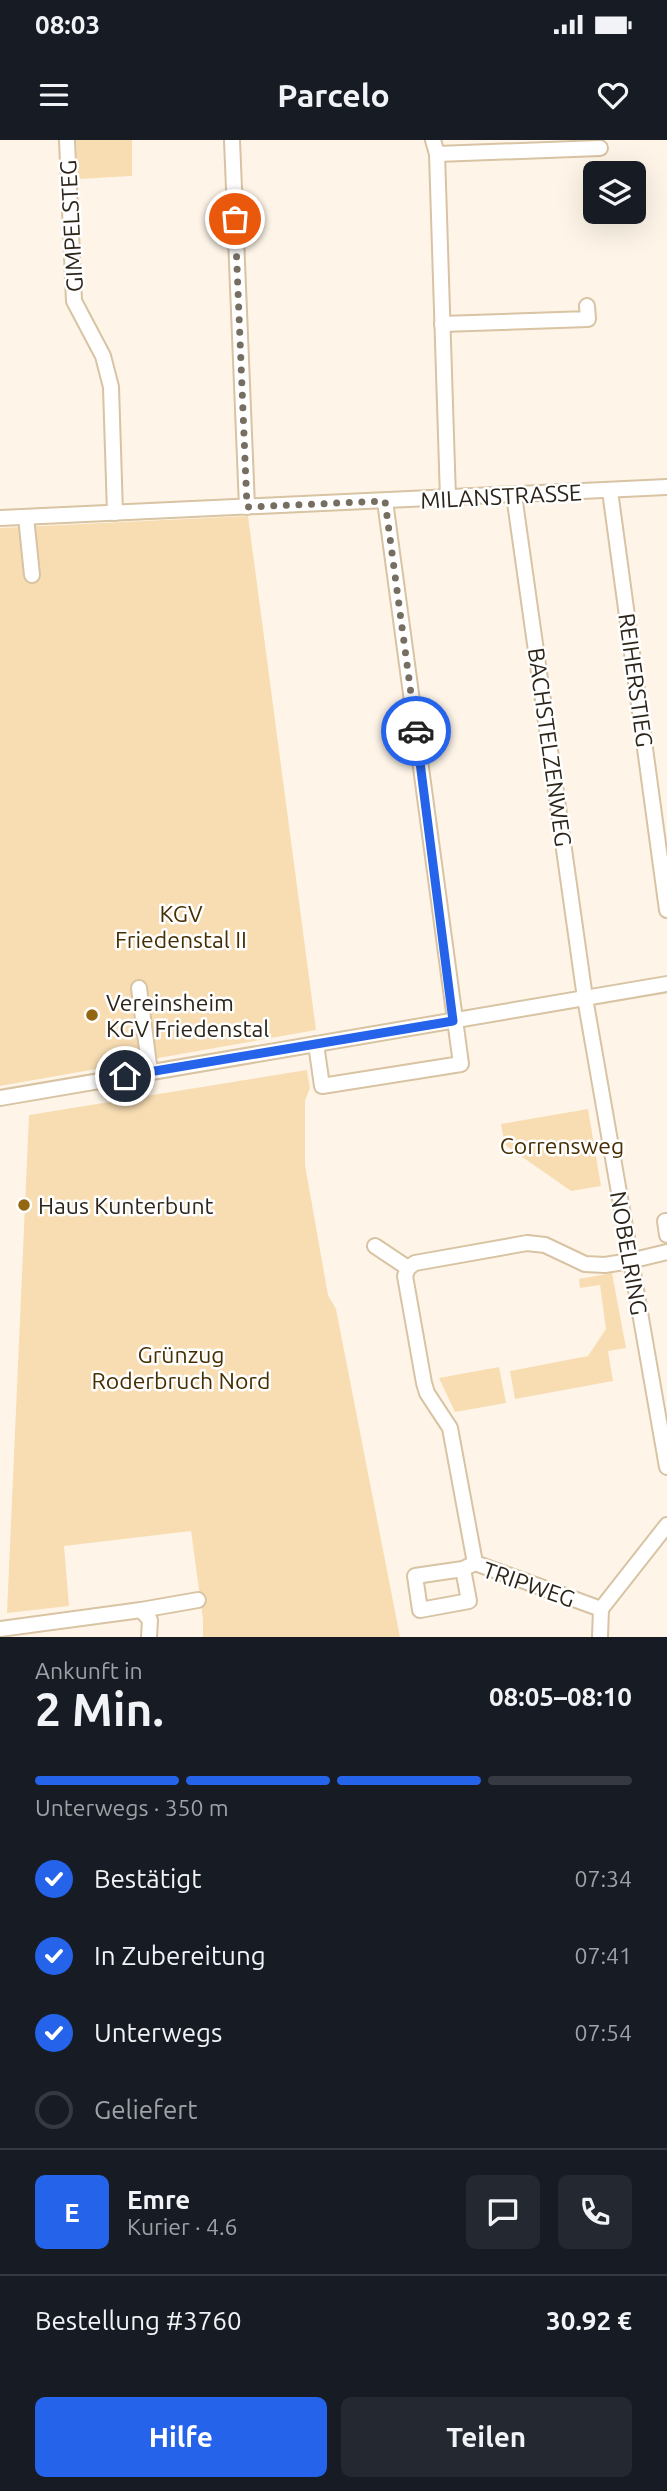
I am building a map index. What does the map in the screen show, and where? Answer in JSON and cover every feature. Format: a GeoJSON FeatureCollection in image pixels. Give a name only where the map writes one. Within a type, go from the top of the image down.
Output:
{"type":"FeatureCollection","features":[{"type":"Feature","properties":{"kind":"street","name":"GIMPELSTEG"},"geometry":{"type":"LineString","coordinates":[[67,140],[74,301],[103,356],[111,387],[115,513]]}},
{"type":"Feature","properties":{"kind":"street"},"geometry":{"type":"LineString","coordinates":[[232,140],[247,507]]}},
{"type":"Feature","properties":{"kind":"street"},"geometry":{"type":"LineString","coordinates":[[448,498],[435,147],[600,148]]}},
{"type":"Feature","properties":{"kind":"street"},"geometry":{"type":"LineString","coordinates":[[442,324],[587,319],[587,306]]}},
{"type":"Feature","properties":{"kind":"street","name":"MILANSTRASSE"},"geometry":{"type":"LineString","coordinates":[[0,518],[667,487]]}},
{"type":"Feature","properties":{"kind":"street","name":"REIHERSTIEG"},"geometry":{"type":"LineString","coordinates":[[610,491],[667,910]]}},
{"type":"Feature","properties":{"kind":"street","name":"BACHSTELZENWEG"},"geometry":{"type":"LineString","coordinates":[[514,495],[585,998]]}},
{"type":"Feature","properties":{"kind":"street"},"geometry":{"type":"LineString","coordinates":[[316,1044],[322,1086],[461,1064],[453,1021],[385,501]]}},
{"type":"Feature","properties":{"kind":"street"},"geometry":{"type":"LineString","coordinates":[[26,517],[32,575]]}},
{"type":"Feature","properties":{"kind":"street"},"geometry":{"type":"LineString","coordinates":[[0,1098],[667,984]]}},
{"type":"Feature","properties":{"kind":"street"},"geometry":{"type":"LineString","coordinates":[[139,988],[150,1072]]}},
{"type":"Feature","properties":{"kind":"street","name":"NOBELRING"},"geometry":{"type":"LineString","coordinates":[[585,998],[667,1467]]}},
{"type":"Feature","properties":{"kind":"street"},"geometry":{"type":"LineString","coordinates":[[667,1221],[667,1235]]}},
{"type":"Feature","properties":{"kind":"street"},"geometry":{"type":"LineString","coordinates":[[469,1566],[450,1428],[424,1383],[405,1276],[408,1268],[415,1263],[527,1243],[545,1245],[585,1264],[605,1265],[667,1252]]}},
{"type":"Feature","properties":{"kind":"street"},"geometry":{"type":"LineString","coordinates":[[375,1246],[408,1268]]}},
{"type":"Feature","properties":{"kind":"street"},"geometry":{"type":"LineString","coordinates":[[600,1637],[601,1609],[667,1525]]}},
{"type":"Feature","properties":{"kind":"street","name":"TRIPWEG"},"geometry":{"type":"LineString","coordinates":[[469,1566],[470,1601],[420,1609],[415,1576],[469,1566],[601,1609]]}},
{"type":"Feature","properties":{"kind":"street"},"geometry":{"type":"LineString","coordinates":[[4,1631],[198,1600]]}},
{"type":"Feature","properties":{"kind":"street"},"geometry":{"type":"LineString","coordinates":[[141,1610],[150,1620],[149,1637]]}},
{"type":"Feature","properties":{"kind":"green space"},"geometry":{"type":"Polygon","coordinates":[[[76,140],[132,140],[132,176],[78,179],[76,140]]]}},
{"type":"Feature","properties":{"kind":"green space","name":"KGV Friedenstal II"},"geometry":{"type":"Polygon","coordinates":[[[248,516],[316,1030],[0,1086],[0,528],[248,516]]]}},
{"type":"Feature","properties":{"kind":"green space","name":"Grünzug Roderbruch Nord"},"geometry":{"type":"Polygon","coordinates":[[[307,1070],[310,1088],[305,1101],[305,1165],[328,1295],[336,1309],[400,1637],[203,1637],[191,1531],[64,1546],[69,1606],[7,1613],[29,1115],[307,1070]]]}},
{"type":"Feature","properties":{"kind":"green space","name":"Corrensweg"},"geometry":{"type":"Polygon","coordinates":[[[588,1109],[601,1186],[571,1191],[505,1145],[501,1124],[588,1109]]]}},
{"type":"Feature","properties":{"kind":"green space"},"geometry":{"type":"Polygon","coordinates":[[[612,1273],[626,1348],[608,1351],[613,1381],[515,1399],[510,1371],[588,1356],[606,1329],[600,1285],[580,1288],[579,1279],[612,1273]]]}},
{"type":"Feature","properties":{"kind":"green space"},"geometry":{"type":"Polygon","coordinates":[[[499,1367],[506,1403],[455,1412],[439,1378],[499,1367]]]}},
{"type":"Feature","properties":{"kind":"way so far"},"geometry":{"type":"LineString","coordinates":[[235,219],[247,507],[385,501],[416,731]]}},
{"type":"Feature","properties":{"kind":"place","name":"Vereinsheim KGV Friedenstal"},"geometry":{"type":"Point","coordinates":[92,1015]}},
{"type":"Feature","properties":{"kind":"place","name":"Haus Kunterbunt"},"geometry":{"type":"Point","coordinates":[24,1205]}},
{"type":"Feature","properties":{"kind":"route"},"geometry":{"type":"LineString","coordinates":[[125,1076],[453,1021],[416,731]]}}]}
